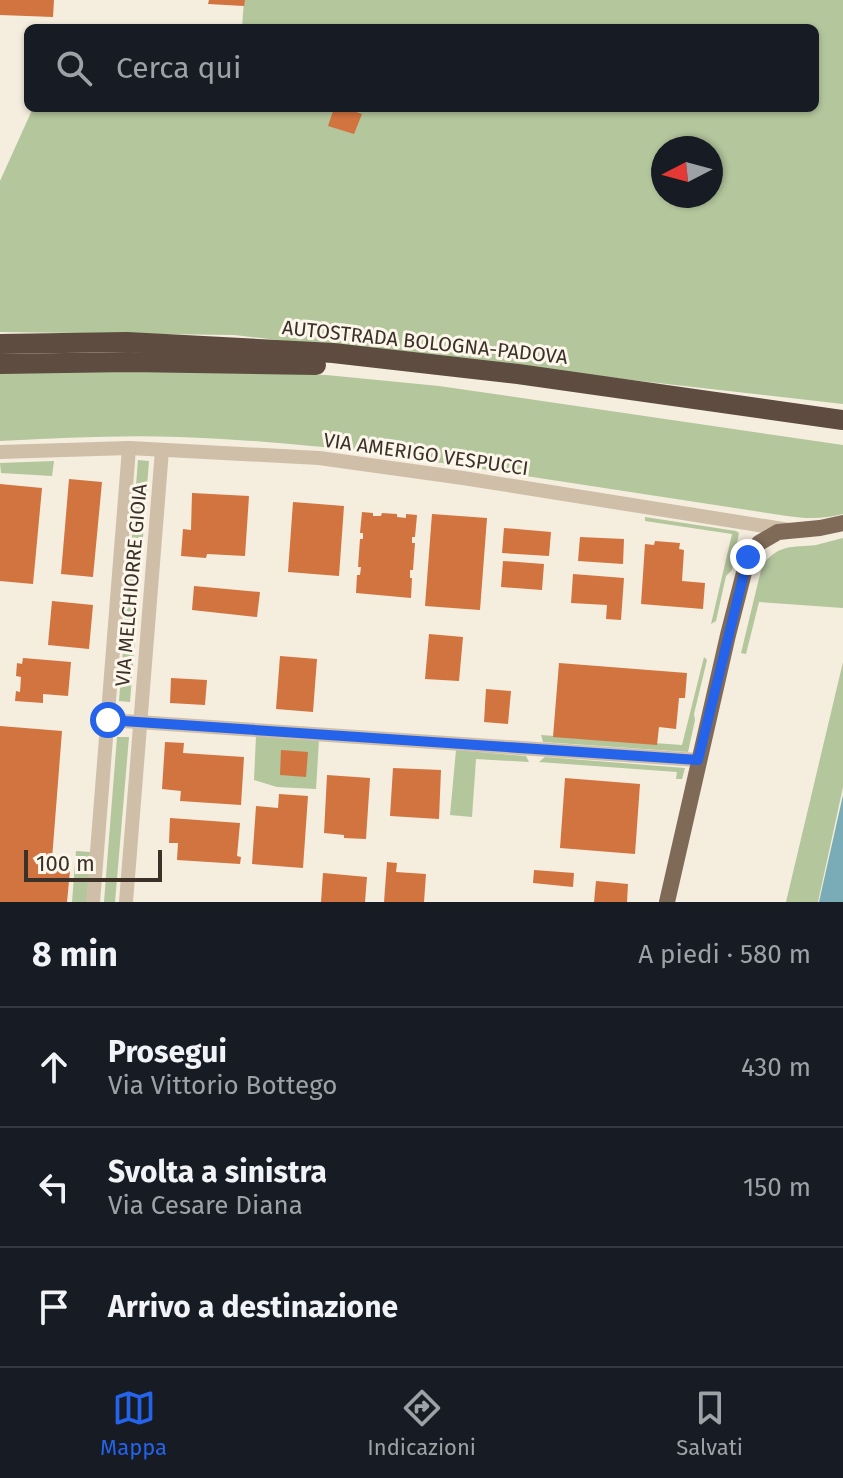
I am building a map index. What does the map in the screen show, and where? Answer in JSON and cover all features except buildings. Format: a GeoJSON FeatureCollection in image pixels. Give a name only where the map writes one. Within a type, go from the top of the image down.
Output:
{"type":"FeatureCollection","features":[{"type":"Feature","properties":{"kind":"highway","name":"AUTOSTRADA BOLOGNA-PADOVA"},"geometry":{"type":"LineString","coordinates":[[0,344],[127,342],[333,353],[518,374],[843,420]]}},
{"type":"Feature","properties":{"kind":"highway","name":"AUTOSTRADA BOLOGNA-PADOVA"},"geometry":{"type":"LineString","coordinates":[[0,364],[332,365],[518,387],[843,433]]}},
{"type":"Feature","properties":{"kind":"main road","name":"VIA AMERIGO VESPUCCI"},"geometry":{"type":"LineString","coordinates":[[789,530],[843,523]]}},
{"type":"Feature","properties":{"kind":"main road"},"geometry":{"type":"LineString","coordinates":[[667,902],[744,565],[759,543],[778,532],[789,530]]}},
{"type":"Feature","properties":{"kind":"street","name":"VIA AMERIGO VESPUCCI"},"geometry":{"type":"LineString","coordinates":[[0,452],[129,448],[319,458],[789,530]]}},
{"type":"Feature","properties":{"kind":"street","name":"VIA MELCHIORRE GIOIA"},"geometry":{"type":"LineString","coordinates":[[93,902],[129,448]]}},
{"type":"Feature","properties":{"kind":"street","name":"VIA MELCHIORRE GIOIA"},"geometry":{"type":"LineString","coordinates":[[126,902],[162,450]]}},
{"type":"Feature","properties":{"kind":"street"},"geometry":{"type":"LineString","coordinates":[[108,720],[698,760]]}},
{"type":"Feature","properties":{"kind":"green space"},"geometry":{"type":"Polygon","coordinates":[[[244,0],[843,0],[843,404],[234,335],[0,332],[0,181],[31,112],[819,112],[819,24],[242,24],[244,0]]]}},
{"type":"Feature","properties":{"kind":"green space"},"geometry":{"type":"Polygon","coordinates":[[[77,371],[326,375],[439,386],[843,445],[843,514],[822,518],[794,517],[364,451],[295,444],[157,436],[0,441],[0,373],[77,371]]]}},
{"type":"Feature","properties":{"kind":"green space"},"geometry":{"type":"Polygon","coordinates":[[[138,460],[149,461],[130,702],[119,701],[138,460]]]}},
{"type":"Feature","properties":{"kind":"green space"},"geometry":{"type":"Polygon","coordinates":[[[54,461],[52,476],[1,473],[0,463],[54,461]]]}},
{"type":"Feature","properties":{"kind":"green space"},"geometry":{"type":"Polygon","coordinates":[[[645,517],[739,533],[732,570],[726,576],[716,621],[711,624],[732,534],[645,521],[645,517]]]}},
{"type":"Feature","properties":{"kind":"green space"},"geometry":{"type":"Polygon","coordinates":[[[843,538],[843,608],[759,602],[746,654],[741,653],[762,566],[768,559],[786,548],[843,538]]]}},
{"type":"Feature","properties":{"kind":"green space"},"geometry":{"type":"Polygon","coordinates":[[[704,657],[707,660],[688,752],[543,742],[541,735],[682,745],[704,657]]]}},
{"type":"Feature","properties":{"kind":"green space"},"geometry":{"type":"Polygon","coordinates":[[[843,662],[843,787],[818,902],[786,902],[843,662]]]}},
{"type":"Feature","properties":{"kind":"green space"},"geometry":{"type":"Polygon","coordinates":[[[256,736],[319,740],[316,789],[277,787],[254,780],[256,736]]]}},
{"type":"Feature","properties":{"kind":"green space"},"geometry":{"type":"Polygon","coordinates":[[[117,737],[129,737],[115,902],[104,902],[117,737]]]}},
{"type":"Feature","properties":{"kind":"green space"},"geometry":{"type":"Polygon","coordinates":[[[456,750],[526,756],[529,762],[476,759],[472,817],[450,815],[456,750]]]}},
{"type":"Feature","properties":{"kind":"green space"},"geometry":{"type":"Polygon","coordinates":[[[545,757],[685,768],[682,779],[676,779],[677,772],[539,762],[545,757]]]}},
{"type":"Feature","properties":{"kind":"green space"},"geometry":{"type":"Polygon","coordinates":[[[76,851],[90,852],[87,902],[72,902],[76,851]]]}},
{"type":"Feature","properties":{"kind":"water"},"geometry":{"type":"Polygon","coordinates":[[[843,795],[843,902],[819,902],[843,795]]]}},
{"type":"Feature","properties":{"kind":"route"},"geometry":{"type":"LineString","coordinates":[[108,720],[698,760],[748,557]]}}]}
